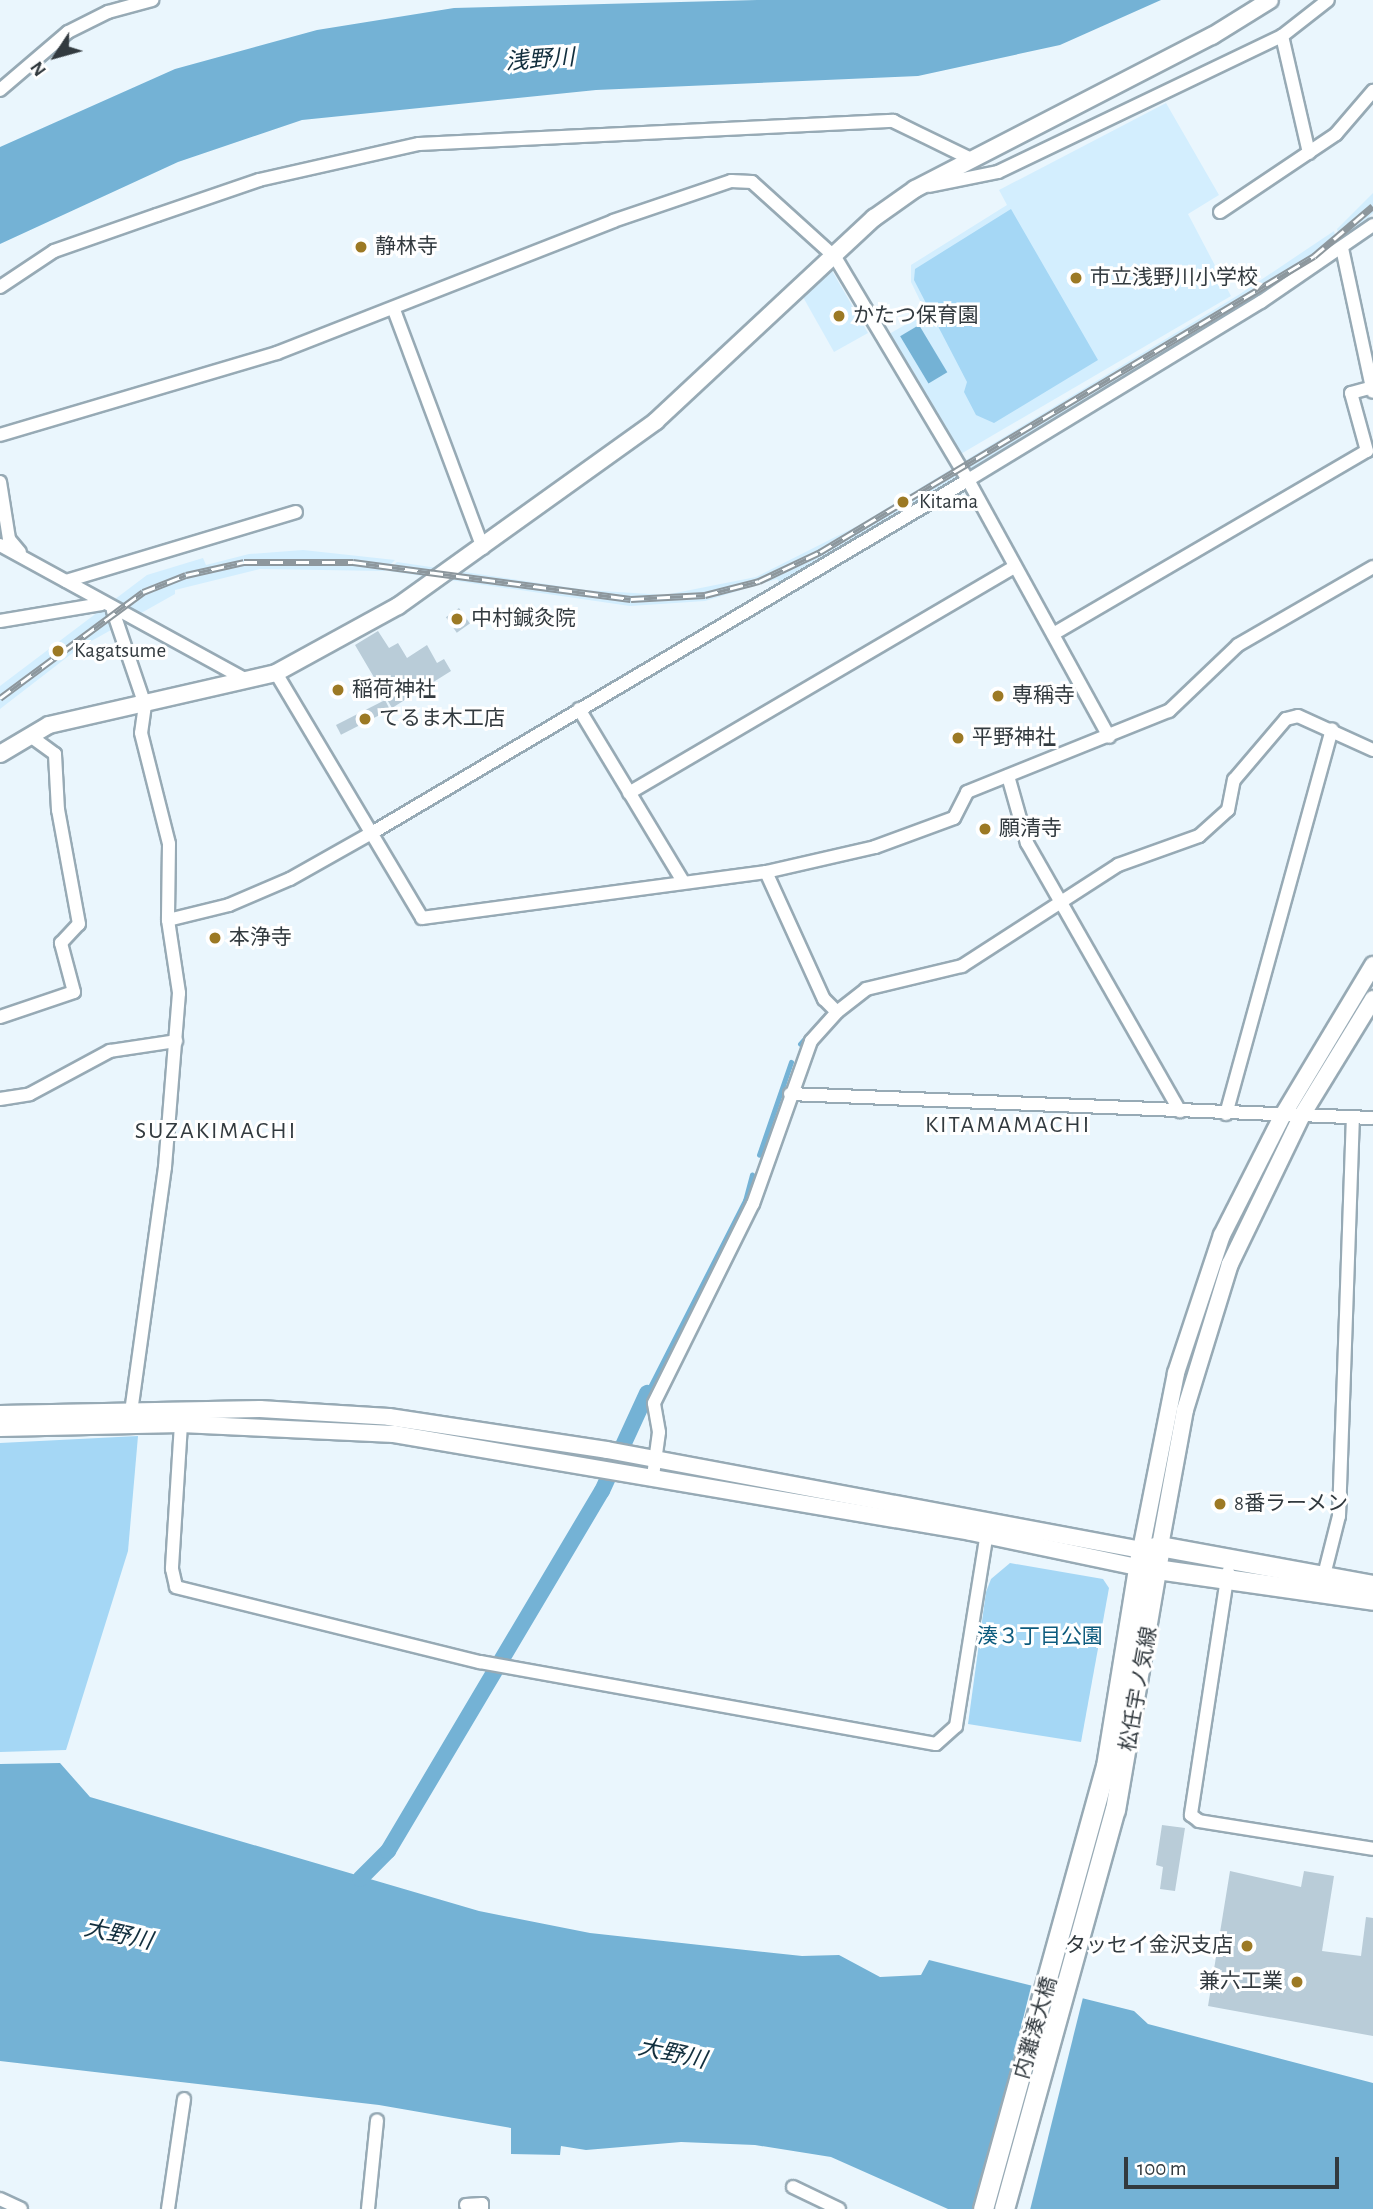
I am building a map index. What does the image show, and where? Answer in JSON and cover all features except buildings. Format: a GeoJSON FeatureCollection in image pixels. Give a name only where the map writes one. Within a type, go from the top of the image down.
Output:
{"type":"FeatureCollection","features":[{"type":"Feature","properties":{"kind":"main road"},"geometry":{"type":"LineString","coordinates":[[1151,1558],[1322,1583],[1373,1585]]}},
{"type":"Feature","properties":{"kind":"main road","name":"松任宇ノ気線"},"geometry":{"type":"LineString","coordinates":[[1095,1806],[1151,1558]]}},
{"type":"Feature","properties":{"kind":"main road","name":"松任宇ノ気線"},"geometry":{"type":"LineString","coordinates":[[1115,1810],[1151,1558]]}},
{"type":"Feature","properties":{"kind":"main road"},"geometry":{"type":"LineString","coordinates":[[1322,1583],[1373,1600]]}},
{"type":"Feature","properties":{"kind":"main road","name":"内灘湊大橋"},"geometry":{"type":"LineString","coordinates":[[983,2209],[1095,1806]]}},
{"type":"Feature","properties":{"kind":"main road","name":"内灘湊大橋"},"geometry":{"type":"LineString","coordinates":[[1004,2209],[1115,1810]]}},
{"type":"Feature","properties":{"kind":"street"},"geometry":{"type":"LineString","coordinates":[[0,90],[68,32],[108,12],[152,0]]}},
{"type":"Feature","properties":{"kind":"street"},"geometry":{"type":"LineString","coordinates":[[0,754],[49,725],[276,673],[398,606],[483,548],[656,421],[874,218],[915,189],[1212,36],[1270,0]]}},
{"type":"Feature","properties":{"kind":"street"},"geometry":{"type":"LineString","coordinates":[[915,189],[998,172],[1282,36],[1328,0]]}},
{"type":"Feature","properties":{"kind":"street"},"geometry":{"type":"LineString","coordinates":[[1282,36],[1309,153]]}},
{"type":"Feature","properties":{"kind":"street"},"geometry":{"type":"LineString","coordinates":[[1220,212],[1309,153],[1349,122],[1373,91]]}},
{"type":"Feature","properties":{"kind":"street"},"geometry":{"type":"LineString","coordinates":[[0,287],[54,251],[259,180],[419,144],[893,121],[973,160]]}},
{"type":"Feature","properties":{"kind":"street"},"geometry":{"type":"LineString","coordinates":[[0,435],[277,353],[394,310],[613,221],[739,180],[752,182],[835,257],[968,480],[1014,568],[1055,633],[1109,737]]}},
{"type":"Feature","properties":{"kind":"street"},"geometry":{"type":"LineString","coordinates":[[167,920],[229,905],[290,879],[370,834],[968,480],[1342,248],[1373,225]]}},
{"type":"Feature","properties":{"kind":"street"},"geometry":{"type":"LineString","coordinates":[[1055,633],[1367,451],[1351,393],[1371,390],[1342,248]]}},
{"type":"Feature","properties":{"kind":"street"},"geometry":{"type":"LineString","coordinates":[[394,310],[483,548]]}},
{"type":"Feature","properties":{"kind":"street"},"geometry":{"type":"LineString","coordinates":[[0,482],[9,539],[20,553]]}},
{"type":"Feature","properties":{"kind":"street"},"geometry":{"type":"LineString","coordinates":[[66,581],[296,512]]}},
{"type":"Feature","properties":{"kind":"street"},"geometry":{"type":"LineString","coordinates":[[0,545],[20,553],[107,608],[247,680]]}},
{"type":"Feature","properties":{"kind":"street"},"geometry":{"type":"LineString","coordinates":[[276,673],[422,918],[682,880],[766,872],[875,847],[954,818],[967,792],[1169,711],[1238,645],[1373,567]]}},
{"type":"Feature","properties":{"kind":"street"},"geometry":{"type":"LineString","coordinates":[[629,793],[1014,568]]}},
{"type":"Feature","properties":{"kind":"street"},"geometry":{"type":"LineString","coordinates":[[0,621],[107,608]]}},
{"type":"Feature","properties":{"kind":"street"},"geometry":{"type":"LineString","coordinates":[[107,608],[145,705],[141,733],[169,844],[167,920],[179,993],[176,1041],[131,1418]]}},
{"type":"Feature","properties":{"kind":"street"},"geometry":{"type":"LineString","coordinates":[[579,709],[682,880]]}},
{"type":"Feature","properties":{"kind":"street"},"geometry":{"type":"LineString","coordinates":[[653,1476],[648,1458],[659,1432],[654,1403],[753,1204],[811,1041],[838,1012],[866,989],[961,966],[1057,901],[1118,865],[1199,836],[1218,823],[1228,810],[1234,780],[1286,719],[1298,716],[1332,729],[1373,750]]}},
{"type":"Feature","properties":{"kind":"street"},"geometry":{"type":"LineString","coordinates":[[1226,1114],[1332,729]]}},
{"type":"Feature","properties":{"kind":"street"},"geometry":{"type":"LineString","coordinates":[[0,1017],[74,992],[61,943],[79,924],[58,810],[55,754],[29,735]]}},
{"type":"Feature","properties":{"kind":"street"},"geometry":{"type":"LineString","coordinates":[[1007,776],[1027,843],[1057,901],[1180,1111]]}},
{"type":"Feature","properties":{"kind":"street"},"geometry":{"type":"LineString","coordinates":[[766,872],[824,999],[838,1012]]}},
{"type":"Feature","properties":{"kind":"street"},"geometry":{"type":"LineString","coordinates":[[1151,1558],[1176,1373],[1204,1286],[1245,1184],[1373,965]]}},
{"type":"Feature","properties":{"kind":"street"},"geometry":{"type":"LineString","coordinates":[[1151,1558],[1207,1329],[1260,1195],[1302,1115],[1373,999]]}},
{"type":"Feature","properties":{"kind":"street"},"geometry":{"type":"LineString","coordinates":[[0,1099],[30,1094],[110,1051],[176,1041]]}},
{"type":"Feature","properties":{"kind":"street"},"geometry":{"type":"LineString","coordinates":[[790,1094],[1373,1118]]}},
{"type":"Feature","properties":{"kind":"street"},"geometry":{"type":"LineString","coordinates":[[1322,1583],[1339,1516],[1353,1117]]}},
{"type":"Feature","properties":{"kind":"street"},"geometry":{"type":"LineString","coordinates":[[0,1428],[260,1409],[389,1417],[607,1450],[989,1519],[1151,1558]]}},
{"type":"Feature","properties":{"kind":"street"},"geometry":{"type":"LineString","coordinates":[[0,1413],[394,1434],[653,1476],[986,1536],[1151,1558]]}},
{"type":"Feature","properties":{"kind":"street"},"geometry":{"type":"LineString","coordinates":[[181,1424],[172,1569],[176,1587],[480,1662],[936,1744],[956,1726],[989,1519]]}},
{"type":"Feature","properties":{"kind":"street"},"geometry":{"type":"LineString","coordinates":[[1228,1570],[1191,1815],[1199,1821],[1373,1849]]}},
{"type":"Feature","properties":{"kind":"street"},"geometry":{"type":"LineString","coordinates":[[168,2209],[184,2099]]}},
{"type":"Feature","properties":{"kind":"street"},"geometry":{"type":"LineString","coordinates":[[368,2209],[377,2120]]}},
{"type":"Feature","properties":{"kind":"street"},"geometry":{"type":"LineString","coordinates":[[793,2187],[839,2209]]}},
{"type":"Feature","properties":{"kind":"street"},"geometry":{"type":"LineString","coordinates":[[0,2199],[21,2209]]}},
{"type":"Feature","properties":{"kind":"street"},"geometry":{"type":"LineString","coordinates":[[466,2205],[482,2204],[482,2209]]}},
{"type":"Feature","properties":{"kind":"shaded area"},"geometry":{"type":"Polygon","coordinates":[[[1166,103],[1219,195],[1188,214],[1231,296],[959,455],[889,334],[926,313],[911,282],[911,265],[1007,205],[999,190],[1166,103]]]}},
{"type":"Feature","properties":{"kind":"shaded area"},"geometry":{"type":"Polygon","coordinates":[[[1373,193],[1373,213],[1341,244],[1337,229],[1373,193]]]}},
{"type":"Feature","properties":{"kind":"shaded area"},"geometry":{"type":"Polygon","coordinates":[[[1334,231],[1338,246],[1308,268],[909,511],[779,582],[777,579],[705,601],[630,606],[388,571],[397,562],[586,590],[665,595],[756,577],[859,525],[1240,294],[1334,231]]]}},
{"type":"Feature","properties":{"kind":"shaded area"},"geometry":{"type":"Polygon","coordinates":[[[831,269],[868,333],[834,352],[803,297],[831,269]]]}},
{"type":"Feature","properties":{"kind":"shaded area"},"geometry":{"type":"Polygon","coordinates":[[[303,550],[395,560],[384,571],[260,569],[175,590],[175,594],[79,648],[0,709],[0,686],[147,575],[203,558],[206,565],[249,554],[303,550]]]}},
{"type":"Feature","properties":{"kind":"green space"},"geometry":{"type":"Polygon","coordinates":[[[1011,209],[1098,360],[994,423],[976,415],[964,392],[967,382],[914,280],[915,269],[1011,209]]]}},
{"type":"Feature","properties":{"kind":"green space"},"geometry":{"type":"Polygon","coordinates":[[[138,1436],[128,1551],[66,1750],[0,1752],[0,1443],[138,1436]]]}},
{"type":"Feature","properties":{"kind":"green space","name":"湊３丁目公園"},"geometry":{"type":"Polygon","coordinates":[[[1010,1563],[1103,1579],[1109,1588],[1081,1742],[968,1724],[986,1592],[991,1579],[1010,1563]]]}},
{"type":"Feature","properties":{"kind":"water","name":"浅野川"},"geometry":{"type":"Polygon","coordinates":[[[757,0],[1161,0],[1060,45],[918,76],[596,90],[302,120],[178,162],[0,244],[0,147],[175,69],[317,30],[454,8],[757,0]]]}},
{"type":"Feature","properties":{"kind":"water"},"geometry":{"type":"Polygon","coordinates":[[[919,325],[947,372],[928,383],[900,336],[919,325]]]}},
{"type":"Feature","properties":{"kind":"water","name":"大野川"},"geometry":{"type":"Polygon","coordinates":[[[60,1763],[90,1797],[479,1911],[590,1933],[802,1956],[839,1955],[880,1977],[921,1975],[929,1960],[1134,2011],[1148,2024],[1373,2083],[1373,2209],[948,2209],[831,2157],[755,2145],[681,2142],[586,2150],[561,2146],[560,2155],[511,2154],[511,2128],[379,2105],[0,2061],[0,1764],[60,1763]]]}},
{"type":"Feature","properties":{"kind":"pier"},"geometry":{"type":"Polygon","coordinates":[[[1032,1983],[1083,1996],[1030,2209],[976,2209],[1032,1983]]]}},
{"type":"Feature","properties":{"kind":"waterway"},"geometry":{"type":"LineString","coordinates":[[800,1044],[830,1010]]}},
{"type":"Feature","properties":{"kind":"waterway"},"geometry":{"type":"LineString","coordinates":[[759,1155],[791,1062]]}},
{"type":"Feature","properties":{"kind":"waterway"},"geometry":{"type":"LineString","coordinates":[[647,1393],[745,1201],[752,1175]]}},
{"type":"Feature","properties":{"kind":"waterway"},"geometry":{"type":"LineString","coordinates":[[360,1879],[388,1851],[602,1491],[647,1393]]}},
{"type":"Feature","properties":{"kind":"railway"},"geometry":{"type":"LineString","coordinates":[[0,698],[143,592],[186,575],[244,562],[353,562],[631,599],[705,595],[759,581],[820,552],[1314,256],[1373,206]]}},
{"type":"Feature","properties":{"kind":"place","name":"静林寺"},"geometry":{"type":"Point","coordinates":[361,247]}},
{"type":"Feature","properties":{"kind":"place","name":"市立浅野川小学校"},"geometry":{"type":"Point","coordinates":[1076,278]}},
{"type":"Feature","properties":{"kind":"place","name":"かたつ保育園"},"geometry":{"type":"Point","coordinates":[839,316]}},
{"type":"Feature","properties":{"kind":"place","name":"Kitama"},"geometry":{"type":"Point","coordinates":[903,502]}},
{"type":"Feature","properties":{"kind":"place","name":"中村鍼灸院"},"geometry":{"type":"Point","coordinates":[457,619]}},
{"type":"Feature","properties":{"kind":"place","name":"Kagatsume"},"geometry":{"type":"Point","coordinates":[58,651]}},
{"type":"Feature","properties":{"kind":"place","name":"稲荷神社"},"geometry":{"type":"Point","coordinates":[338,690]}},
{"type":"Feature","properties":{"kind":"place","name":"専稱寺"},"geometry":{"type":"Point","coordinates":[998,696]}},
{"type":"Feature","properties":{"kind":"place","name":"てるま木工店"},"geometry":{"type":"Point","coordinates":[365,719]}},
{"type":"Feature","properties":{"kind":"place","name":"平野神社"},"geometry":{"type":"Point","coordinates":[958,738]}},
{"type":"Feature","properties":{"kind":"place","name":"願清寺"},"geometry":{"type":"Point","coordinates":[985,829]}},
{"type":"Feature","properties":{"kind":"place","name":"本浄寺"},"geometry":{"type":"Point","coordinates":[215,938]}},
{"type":"Feature","properties":{"kind":"place","name":"8番ラーメン"},"geometry":{"type":"Point","coordinates":[1220,1504]}},
{"type":"Feature","properties":{"kind":"place","name":"タッセイ金沢支店"},"geometry":{"type":"Point","coordinates":[1247,1946]}},
{"type":"Feature","properties":{"kind":"place","name":"兼六工業"},"geometry":{"type":"Point","coordinates":[1297,1982]}},
{"type":"Feature","properties":{"kind":"district","name":"KITAMAMACHI"},"geometry":{"type":"Point","coordinates":[1008,1126]}},
{"type":"Feature","properties":{"kind":"district","name":"SUZAKIMACHI"},"geometry":{"type":"Point","coordinates":[216,1132]}}]}
